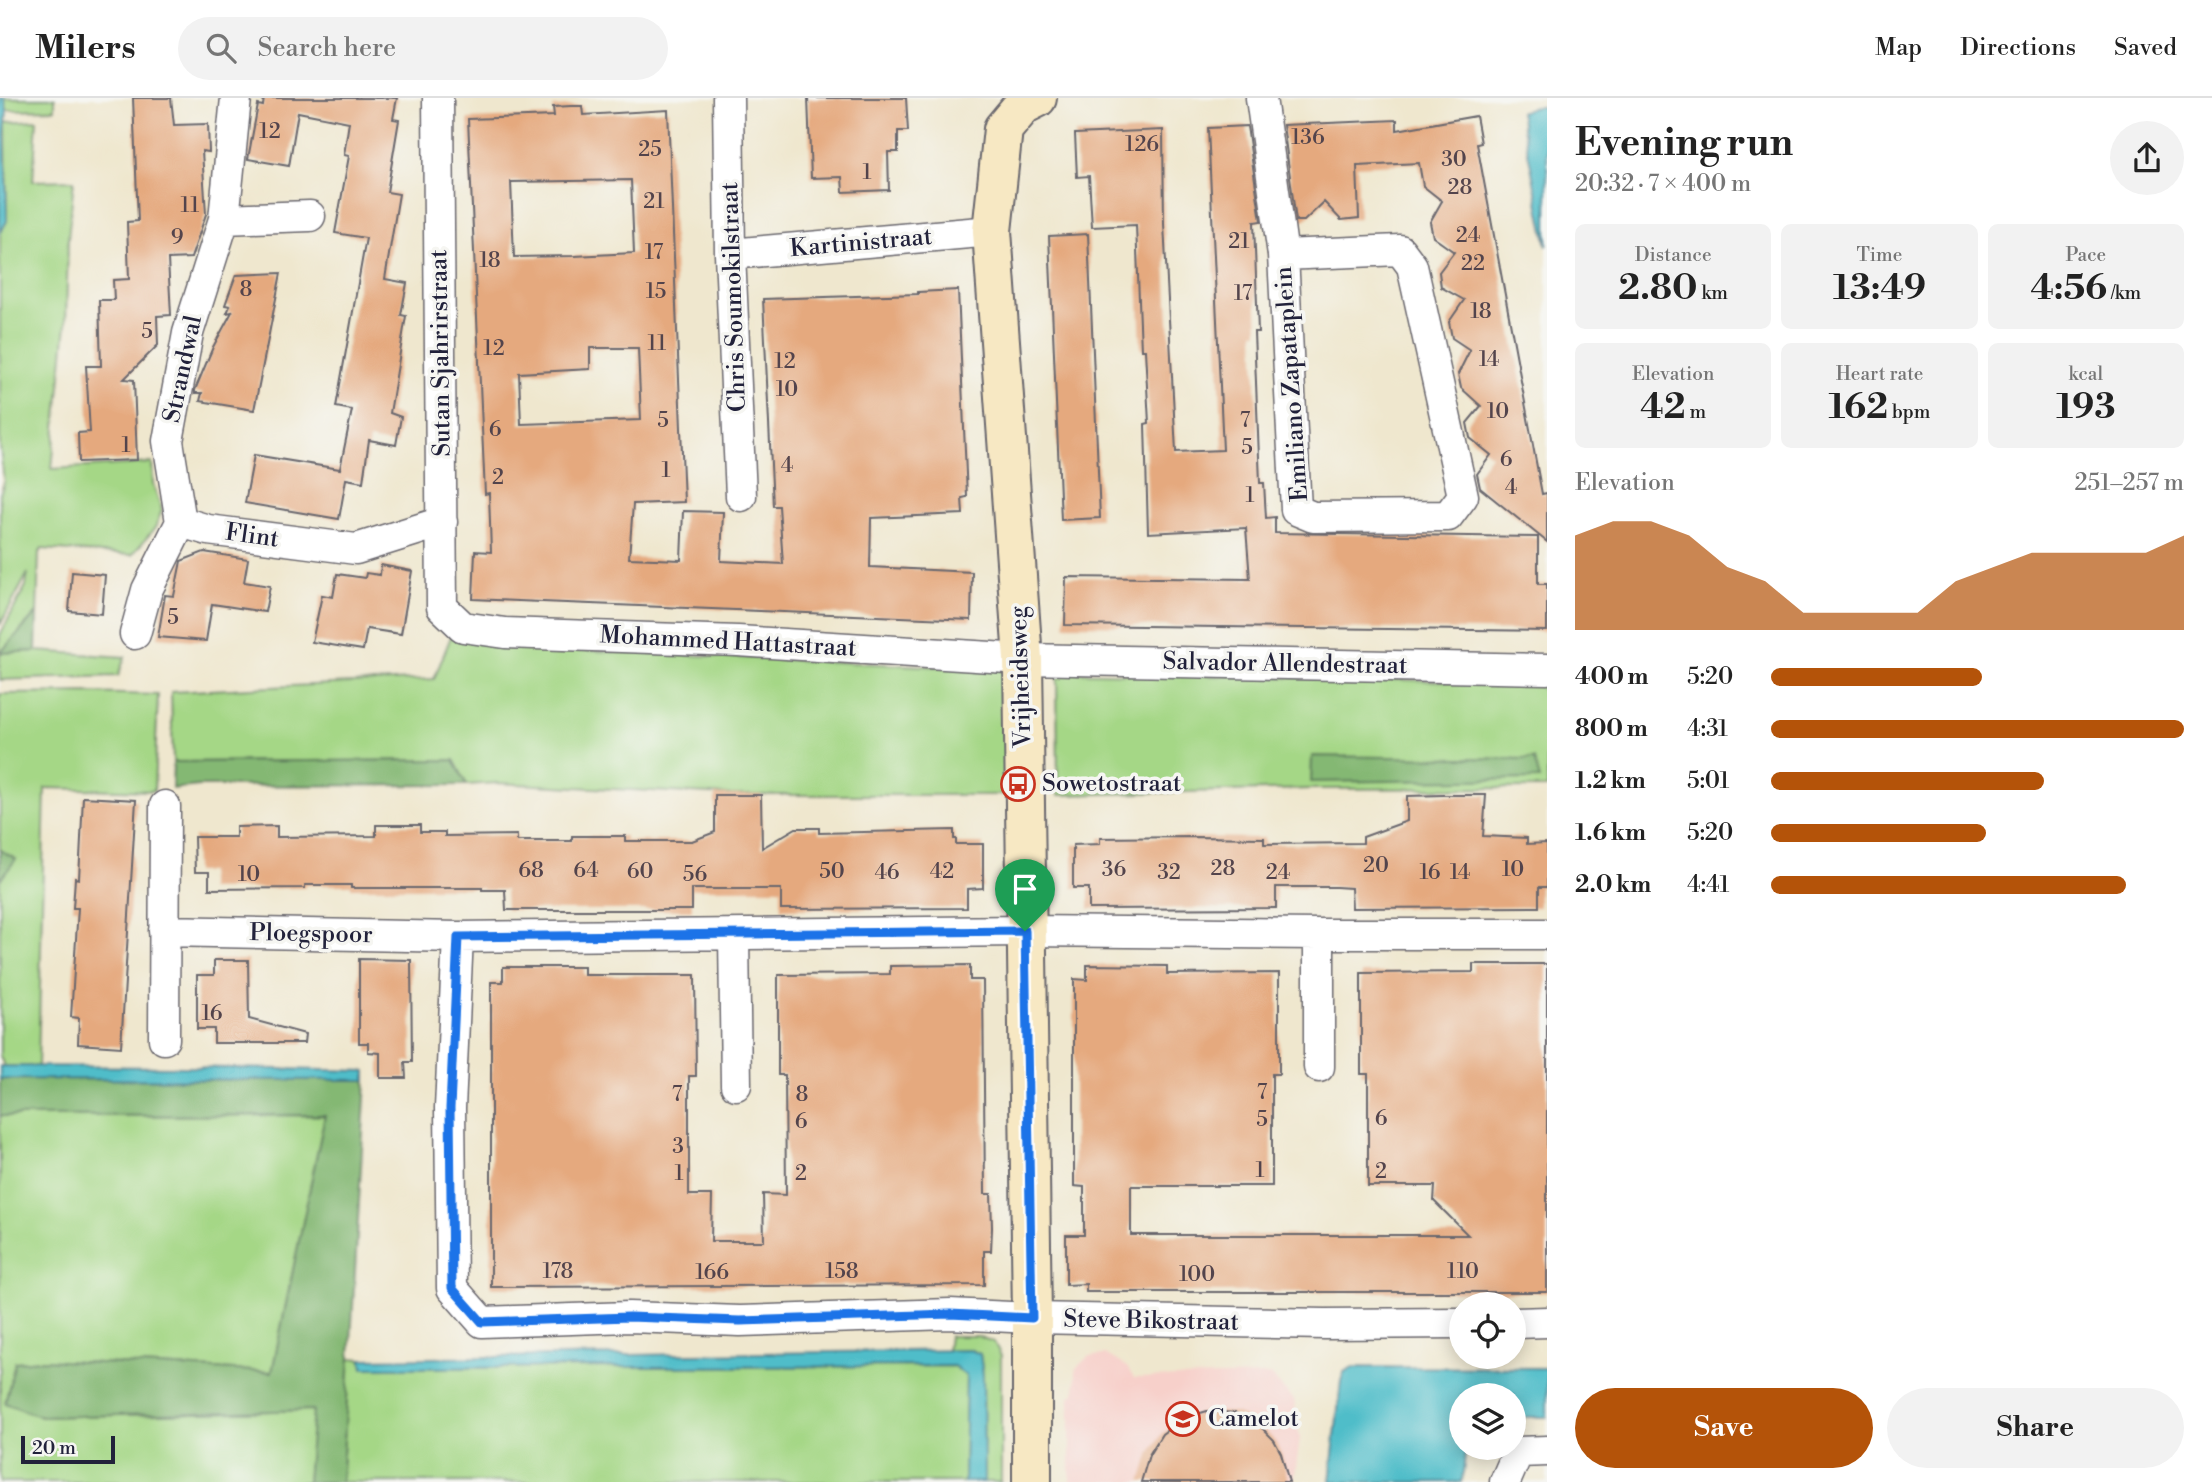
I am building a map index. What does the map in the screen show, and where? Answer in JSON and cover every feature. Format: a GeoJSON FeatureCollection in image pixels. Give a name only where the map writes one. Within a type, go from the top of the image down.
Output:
{"type":"FeatureCollection","features":[{"type":"Feature","properties":{"kind":"street","name":"Strandwal"},"geometry":{"type":"LineString","coordinates":[[181,522],[168,441],[188,333],[225,219],[236,98]]}},
{"type":"Feature","properties":{"kind":"street","name":"Sutan Sjahrirstraat"},"geometry":{"type":"LineString","coordinates":[[438,98],[442,607]]}},
{"type":"Feature","properties":{"kind":"street","name":"Chris Soumokilstraat"},"geometry":{"type":"LineString","coordinates":[[728,98],[730,254],[741,496]]}},
{"type":"Feature","properties":{"kind":"street","name":"Vrijheidsweg"},"geometry":{"type":"LineString","coordinates":[[1032,1482],[1023,659],[992,231],[1003,129],[1023,105],[1037,98]]}},
{"type":"Feature","properties":{"kind":"street","name":"Emiliano Zapataplein"},"geometry":{"type":"LineString","coordinates":[[1261,98],[1283,255],[1296,510],[1313,517],[1448,516],[1463,496],[1412,266],[1400,250],[1283,255]]}},
{"type":"Feature","properties":{"kind":"street"},"geometry":{"type":"LineString","coordinates":[[225,219],[310,216]]}},
{"type":"Feature","properties":{"kind":"street","name":"Kartinistraat"},"geometry":{"type":"LineString","coordinates":[[730,254],[992,231]]}},
{"type":"Feature","properties":{"kind":"street"},"geometry":{"type":"LineString","coordinates":[[135,634],[147,590],[181,522]]}},
{"type":"Feature","properties":{"kind":"street","name":"Flint"},"geometry":{"type":"LineString","coordinates":[[181,522],[208,530],[356,549],[442,522]]}},
{"type":"Feature","properties":{"kind":"street","name":"Mohammed Hattastraat"},"geometry":{"type":"LineString","coordinates":[[442,607],[463,627],[505,633],[738,641],[1023,659]]}},
{"type":"Feature","properties":{"kind":"street","name":"Salvador Allendestraat"},"geometry":{"type":"LineString","coordinates":[[1023,659],[1547,669]]}},
{"type":"Feature","properties":{"kind":"street"},"geometry":{"type":"LineString","coordinates":[[164,1039],[165,806]]}},
{"type":"Feature","properties":{"kind":"street","name":"Ploegspoor"},"geometry":{"type":"LineString","coordinates":[[164,931],[458,937]]}},
{"type":"Feature","properties":{"kind":"street"},"geometry":{"type":"LineString","coordinates":[[458,937],[1025,931],[1547,934]]}},
{"type":"Feature","properties":{"kind":"street"},"geometry":{"type":"LineString","coordinates":[[1318,1067],[1319,934]]}},
{"type":"Feature","properties":{"kind":"street"},"geometry":{"type":"LineString","coordinates":[[734,935],[736,1085]]}},
{"type":"Feature","properties":{"kind":"street","name":"Steve Bikostraat"},"geometry":{"type":"LineString","coordinates":[[458,937],[450,1108],[452,1288],[482,1322],[629,1317],[740,1321],[950,1314],[1325,1324],[1449,1323]]}},
{"type":"Feature","properties":{"kind":"street"},"geometry":{"type":"LineString","coordinates":[[1526,1322],[1547,1322]]}},
{"type":"Feature","properties":{"kind":"street"},"geometry":{"type":"LineString","coordinates":[[1505,1482],[1532,1451]]}},
{"type":"Feature","properties":{"kind":"shaded area","name":"Camelot"},"geometry":{"type":"Polygon","coordinates":[[[1107,1355],[1127,1367],[1134,1378],[1270,1375],[1294,1400],[1300,1438],[1294,1482],[1070,1482],[1070,1396],[1075,1394],[1076,1368],[1089,1356],[1107,1355]]]}},
{"type":"Feature","properties":{"kind":"green space"},"geometry":{"type":"Polygon","coordinates":[[[4,98],[55,98],[55,109],[7,110],[4,98]]]}},
{"type":"Feature","properties":{"kind":"green space"},"geometry":{"type":"Polygon","coordinates":[[[37,120],[33,181],[74,180],[68,239],[66,324],[52,469],[152,463],[153,484],[162,510],[155,528],[132,555],[42,549],[39,553],[37,613],[1,652],[36,651],[125,657],[118,676],[0,680],[0,635],[26,586],[28,573],[0,625],[0,494],[4,483],[0,447],[0,233],[7,221],[6,122],[37,120]]]}},
{"type":"Feature","properties":{"kind":"green space"},"geometry":{"type":"Polygon","coordinates":[[[37,613],[36,651],[0,653],[37,613]]]}},
{"type":"Feature","properties":{"kind":"green space"},"geometry":{"type":"Polygon","coordinates":[[[454,629],[509,647],[1011,670],[1013,795],[729,795],[497,783],[467,785],[454,760],[173,762],[171,692],[434,679],[454,629]]]}},
{"type":"Feature","properties":{"kind":"green space"},"geometry":{"type":"Polygon","coordinates":[[[1057,672],[1537,683],[1547,695],[1547,788],[1314,789],[1058,795],[1057,672]]]}},
{"type":"Feature","properties":{"kind":"green space"},"geometry":{"type":"Polygon","coordinates":[[[0,694],[158,695],[154,791],[45,788],[38,1066],[4,1066],[0,1056],[0,694]]]}},
{"type":"Feature","properties":{"kind":"green space"},"geometry":{"type":"Polygon","coordinates":[[[1312,756],[1534,759],[1540,779],[1311,782],[1312,756]]]}},
{"type":"Feature","properties":{"kind":"green space"},"geometry":{"type":"Polygon","coordinates":[[[454,760],[467,785],[199,786],[172,789],[173,762],[454,760]]]}},
{"type":"Feature","properties":{"kind":"green space"},"geometry":{"type":"Polygon","coordinates":[[[0,850],[16,859],[0,880],[0,850]]]}},
{"type":"Feature","properties":{"kind":"green space"},"geometry":{"type":"Polygon","coordinates":[[[0,1079],[366,1080],[341,1482],[307,1482],[313,1410],[41,1417],[5,1403],[15,1362],[43,1360],[272,1372],[325,1115],[0,1116],[0,1079]]]}},
{"type":"Feature","properties":{"kind":"green space"},"geometry":{"type":"Polygon","coordinates":[[[325,1115],[272,1372],[43,1360],[16,1362],[41,1417],[314,1410],[307,1482],[0,1482],[0,1116],[325,1115]]]}},
{"type":"Feature","properties":{"kind":"green space"},"geometry":{"type":"Polygon","coordinates":[[[949,1336],[977,1336],[994,1342],[1001,1356],[1001,1482],[984,1482],[983,1375],[980,1354],[971,1350],[947,1351],[949,1336]]]}},
{"type":"Feature","properties":{"kind":"green space"},"geometry":{"type":"Polygon","coordinates":[[[350,1358],[362,1359],[363,1368],[954,1366],[966,1375],[964,1482],[341,1482],[350,1358]]]}},
{"type":"Feature","properties":{"kind":"water"},"geometry":{"type":"Polygon","coordinates":[[[0,98],[4,98],[7,110],[7,221],[0,233],[0,98]]]}},
{"type":"Feature","properties":{"kind":"water"},"geometry":{"type":"Polygon","coordinates":[[[1535,107],[1547,107],[1547,246],[1520,112],[1535,107]]]}},
{"type":"Feature","properties":{"kind":"water"},"geometry":{"type":"Polygon","coordinates":[[[0,1066],[366,1071],[366,1080],[0,1079],[0,1066]]]}},
{"type":"Feature","properties":{"kind":"water"},"geometry":{"type":"Polygon","coordinates":[[[971,1350],[980,1354],[983,1375],[984,1482],[964,1482],[966,1376],[954,1366],[363,1368],[362,1359],[971,1350]]]}},
{"type":"Feature","properties":{"kind":"water"},"geometry":{"type":"Polygon","coordinates":[[[1353,1367],[1547,1368],[1547,1417],[1526,1417],[1526,1383],[1449,1383],[1449,1460],[1465,1460],[1462,1482],[1330,1482],[1344,1372],[1353,1367]]]}},
{"type":"Feature","properties":{"kind":"building"},"geometry":{"type":"Polygon","coordinates":[[[133,98],[171,98],[174,125],[208,124],[209,152],[202,151],[206,214],[191,258],[168,259],[171,315],[157,316],[158,345],[124,379],[134,380],[137,460],[79,462],[78,433],[90,432],[86,366],[101,366],[99,300],[114,300],[113,280],[129,279],[127,222],[138,221],[133,98]]]}},
{"type":"Feature","properties":{"kind":"building"},"geometry":{"type":"Polygon","coordinates":[[[264,98],[397,98],[393,119],[399,120],[387,192],[399,194],[385,279],[407,283],[401,315],[406,316],[390,413],[401,417],[396,445],[369,440],[363,482],[346,479],[339,519],[245,503],[254,455],[340,469],[352,410],[336,407],[366,238],[335,233],[349,156],[344,155],[349,122],[298,112],[289,166],[248,159],[258,105],[263,106],[264,98]]]}},
{"type":"Feature","properties":{"kind":"building"},"geometry":{"type":"Polygon","coordinates":[[[808,98],[906,98],[908,131],[898,131],[898,152],[888,152],[889,190],[843,192],[842,177],[811,178],[808,98]]]}},
{"type":"Feature","properties":{"kind":"building"},"geometry":{"type":"Polygon","coordinates":[[[582,106],[583,115],[668,110],[684,502],[633,504],[629,558],[681,560],[683,511],[723,512],[721,561],[783,564],[779,506],[773,506],[763,299],[918,294],[958,290],[967,497],[962,498],[963,514],[871,518],[870,567],[972,572],[971,620],[473,599],[475,551],[491,552],[489,493],[485,494],[468,119],[554,116],[553,107],[582,106]],[[631,180],[511,182],[514,257],[634,253],[631,180]],[[590,348],[590,369],[519,373],[521,424],[641,420],[638,348],[590,348]]]}},
{"type":"Feature","properties":{"kind":"building"},"geometry":{"type":"Polygon","coordinates":[[[1476,116],[1481,143],[1477,144],[1542,494],[1547,493],[1547,542],[1480,488],[1477,474],[1491,455],[1470,438],[1467,423],[1481,406],[1461,388],[1458,374],[1470,350],[1452,338],[1449,322],[1464,300],[1441,287],[1439,272],[1454,252],[1433,237],[1430,222],[1442,201],[1423,186],[1419,163],[1357,166],[1359,218],[1341,220],[1324,202],[1304,221],[1296,221],[1283,125],[1397,120],[1397,130],[1476,116]]]}},
{"type":"Feature","properties":{"kind":"building"},"geometry":{"type":"Polygon","coordinates":[[[1247,126],[1261,221],[1254,222],[1258,332],[1254,332],[1260,483],[1264,483],[1266,518],[1275,517],[1275,533],[1538,537],[1538,584],[1547,584],[1547,631],[1065,625],[1066,577],[1250,579],[1246,528],[1148,533],[1145,424],[1149,423],[1145,350],[1141,350],[1136,225],[1092,227],[1089,176],[1077,177],[1075,134],[1163,130],[1164,224],[1176,452],[1223,450],[1208,128],[1247,126]]]}},
{"type":"Feature","properties":{"kind":"building"},"geometry":{"type":"Polygon","coordinates":[[[1088,234],[1100,518],[1061,520],[1049,236],[1088,234]]]}},
{"type":"Feature","properties":{"kind":"building"},"geometry":{"type":"Polygon","coordinates":[[[281,273],[254,410],[200,401],[202,393],[195,393],[195,390],[213,347],[232,312],[227,313],[230,306],[225,305],[236,275],[281,273]]]}},
{"type":"Feature","properties":{"kind":"building"},"geometry":{"type":"Polygon","coordinates":[[[204,552],[248,559],[244,582],[270,586],[265,612],[212,604],[206,641],[158,637],[165,595],[174,596],[181,561],[204,552]]]}},
{"type":"Feature","properties":{"kind":"building"},"geometry":{"type":"Polygon","coordinates":[[[381,565],[412,571],[401,634],[367,629],[363,650],[312,642],[322,595],[333,597],[337,574],[365,578],[366,573],[380,575],[381,565]]]}},
{"type":"Feature","properties":{"kind":"building"},"geometry":{"type":"Polygon","coordinates":[[[72,572],[105,575],[102,614],[69,611],[72,572]]]}},
{"type":"Feature","properties":{"kind":"building"},"geometry":{"type":"Polygon","coordinates":[[[715,795],[761,795],[762,848],[796,828],[819,828],[819,833],[954,830],[956,844],[983,844],[983,888],[967,889],[967,908],[781,909],[781,889],[692,889],[692,910],[506,910],[505,890],[351,888],[351,885],[209,889],[209,872],[195,872],[194,837],[236,837],[236,827],[277,826],[277,837],[376,836],[376,825],[420,825],[420,832],[445,832],[445,836],[517,835],[517,841],[572,841],[572,836],[625,836],[625,841],[692,841],[715,832],[715,795]]]}},
{"type":"Feature","properties":{"kind":"building"},"geometry":{"type":"Polygon","coordinates":[[[1486,795],[1483,836],[1527,838],[1527,844],[1547,843],[1547,887],[1539,887],[1539,907],[1352,908],[1351,888],[1276,887],[1276,908],[1089,909],[1089,888],[1073,888],[1073,845],[1100,844],[1100,838],[1264,838],[1264,844],[1363,843],[1363,837],[1407,821],[1407,796],[1486,795]]]}},
{"type":"Feature","properties":{"kind":"building"},"geometry":{"type":"Polygon","coordinates":[[[83,797],[136,800],[121,1047],[78,1044],[79,1018],[71,1017],[78,908],[73,908],[75,878],[79,879],[83,797]]]}},
{"type":"Feature","properties":{"kind":"building"},"geometry":{"type":"Polygon","coordinates":[[[359,959],[411,960],[412,1062],[405,1062],[406,1078],[380,1078],[380,1053],[368,1052],[368,1043],[359,1043],[359,959]]]}},
{"type":"Feature","properties":{"kind":"building"},"geometry":{"type":"Polygon","coordinates":[[[214,960],[248,960],[249,1019],[305,1034],[304,1043],[214,1043],[214,1029],[197,1029],[197,975],[214,975],[214,960]]]}},
{"type":"Feature","properties":{"kind":"building"},"geometry":{"type":"Polygon","coordinates":[[[1473,964],[1547,964],[1547,1292],[1086,1292],[1086,1284],[1066,1285],[1066,1235],[1084,1235],[1084,1187],[1074,1186],[1074,979],[1087,980],[1087,965],[1167,966],[1167,974],[1279,973],[1279,1074],[1272,1074],[1272,1186],[1131,1186],[1131,1235],[1468,1235],[1434,1201],[1435,1186],[1368,1186],[1368,1074],[1361,1074],[1361,973],[1473,972],[1473,964]]]}},
{"type":"Feature","properties":{"kind":"building"},"geometry":{"type":"Polygon","coordinates":[[[970,965],[970,980],[983,980],[985,1194],[991,1194],[992,1228],[991,1251],[984,1251],[984,1285],[491,1287],[491,982],[503,982],[503,967],[584,967],[584,975],[695,975],[696,1076],[689,1076],[689,1195],[712,1195],[711,1241],[764,1241],[763,1194],[786,1195],[785,1075],[778,1075],[778,975],[890,974],[890,966],[970,965]]]}},
{"type":"Feature","properties":{"kind":"building"},"geometry":{"type":"Polygon","coordinates":[[[1207,1411],[1235,1413],[1262,1428],[1274,1440],[1281,1453],[1289,1482],[1141,1482],[1149,1455],[1162,1434],[1184,1418],[1207,1411]]]}},
{"type":"Feature","properties":{"kind":"place","name":"Sowetostraat"},"geometry":{"type":"Point","coordinates":[1018,784]}},
{"type":"Feature","properties":{"kind":"place","name":"Camelot"},"geometry":{"type":"Point","coordinates":[1183,1419]}},
{"type":"Feature","properties":{"kind":"route"},"geometry":{"type":"LineString","coordinates":[[1025,931],[1032,1318],[950,1314],[740,1321],[629,1317],[482,1322],[452,1288],[450,1108],[458,937],[1025,931]]}}]}
